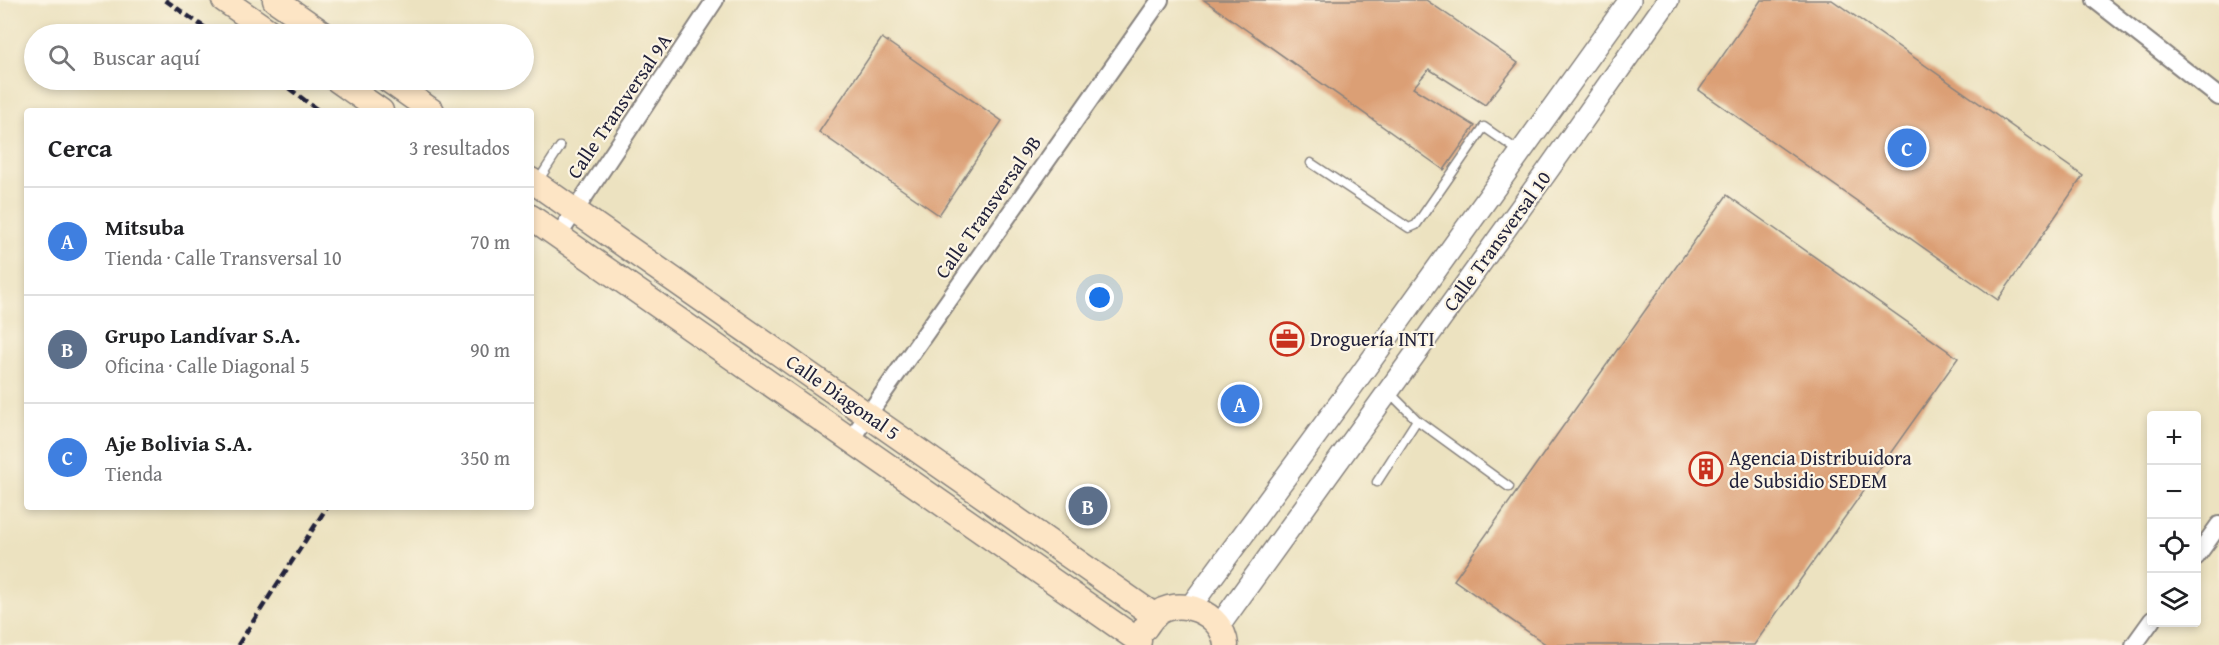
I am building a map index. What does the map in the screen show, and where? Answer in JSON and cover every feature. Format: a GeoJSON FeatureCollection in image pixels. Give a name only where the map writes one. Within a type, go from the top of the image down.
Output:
{"type":"FeatureCollection","features":[{"type":"Feature","properties":{"kind":"main road"},"geometry":{"type":"LineString","coordinates":[[275,0],[310,24]]}},
{"type":"Feature","properties":{"kind":"main road"},"geometry":{"type":"LineString","coordinates":[[234,3],[260,24]]}},
{"type":"Feature","properties":{"kind":"main road"},"geometry":{"type":"LineString","coordinates":[[351,90],[377,108]]}},
{"type":"Feature","properties":{"kind":"main road"},"geometry":{"type":"LineString","coordinates":[[402,90],[428,108]]}},
{"type":"Feature","properties":{"kind":"main road","name":"Calle Diagonal 5"},"geometry":{"type":"LineString","coordinates":[[534,182],[1155,616]]}},
{"type":"Feature","properties":{"kind":"main road","name":"Calle Diagonal 5"},"geometry":{"type":"LineString","coordinates":[[534,219],[851,439],[1139,643]]}},
{"type":"Feature","properties":{"kind":"main road"},"geometry":{"type":"LineString","coordinates":[[1139,643],[1144,629],[1155,616],[1169,608],[1190,608],[1205,612],[1223,635]]}},
{"type":"Feature","properties":{"kind":"street","name":"Calle Transversal 9A"},"geometry":{"type":"LineString","coordinates":[[558,236],[715,0]]}},
{"type":"Feature","properties":{"kind":"street","name":"Calle Transversal 9B"},"geometry":{"type":"LineString","coordinates":[[851,439],[1160,0]]}},
{"type":"Feature","properties":{"kind":"street","name":"Calle Transversal 10"},"geometry":{"type":"LineString","coordinates":[[1190,608],[1630,0]]}},
{"type":"Feature","properties":{"kind":"street","name":"Calle Transversal 10"},"geometry":{"type":"LineString","coordinates":[[1223,635],[1389,391],[1668,0]]}},
{"type":"Feature","properties":{"kind":"street"},"geometry":{"type":"LineString","coordinates":[[2095,0],[2219,97]]}},
{"type":"Feature","properties":{"kind":"street"},"geometry":{"type":"LineString","coordinates":[[1521,152],[1548,170]]}},
{"type":"Feature","properties":{"kind":"street"},"geometry":{"type":"LineString","coordinates":[[1362,373],[1389,391]]}},
{"type":"Feature","properties":{"kind":"street"},"geometry":{"type":"LineString","coordinates":[[2201,550],[2219,525]]}},
{"type":"Feature","properties":{"kind":"street"},"geometry":{"type":"LineString","coordinates":[[2134,645],[2147,626]]}},
{"type":"Feature","properties":{"kind":"lane"},"geometry":{"type":"LineString","coordinates":[[1311,163],[1409,228],[1416,225],[1484,127],[1521,152]]}},
{"type":"Feature","properties":{"kind":"lane"},"geometry":{"type":"LineString","coordinates":[[534,182],[560,147]]}},
{"type":"Feature","properties":{"kind":"lane"},"geometry":{"type":"LineString","coordinates":[[1389,391],[1417,420],[1509,487]]}},
{"type":"Feature","properties":{"kind":"lane"},"geometry":{"type":"LineString","coordinates":[[1377,482],[1417,420]]}},
{"type":"Feature","properties":{"kind":"building"},"geometry":{"type":"Polygon","coordinates":[[[1204,0],[1426,0],[1518,63],[1485,105],[1429,69],[1413,88],[1475,126],[1444,170],[1204,0]]]}},
{"type":"Feature","properties":{"kind":"building"},"geometry":{"type":"Polygon","coordinates":[[[1761,0],[1832,0],[2083,176],[1998,300],[1699,90],[1761,0]]]}},
{"type":"Feature","properties":{"kind":"building"},"geometry":{"type":"Polygon","coordinates":[[[882,38],[1002,121],[939,215],[819,132],[882,38]]]}},
{"type":"Feature","properties":{"kind":"building","name":"Agencia Distribuidora de Subsidio SEDEM"},"geometry":{"type":"Polygon","coordinates":[[[1727,195],[1958,358],[1754,645],[1547,645],[1454,580],[1727,195]]]}},
{"type":"Feature","properties":{"kind":"railway"},"geometry":{"type":"LineString","coordinates":[[165,0],[200,24]]}},
{"type":"Feature","properties":{"kind":"railway"},"geometry":{"type":"LineString","coordinates":[[291,90],[315,108]]}},
{"type":"Feature","properties":{"kind":"railway"},"geometry":{"type":"LineString","coordinates":[[238,645],[325,510]]}},
{"type":"Feature","properties":{"kind":"place","name":"Aje Bolivia S.A."},"geometry":{"type":"Point","coordinates":[1907,148]}},
{"type":"Feature","properties":{"kind":"place","name":"Droguería INTI"},"geometry":{"type":"Point","coordinates":[1287,339]}},
{"type":"Feature","properties":{"kind":"place","name":"Mitsuba"},"geometry":{"type":"Point","coordinates":[1240,404]}},
{"type":"Feature","properties":{"kind":"place","name":"Agencia Distribuidora de Subsidio SEDEM"},"geometry":{"type":"Point","coordinates":[1706,469]}},
{"type":"Feature","properties":{"kind":"place","name":"Grupo Landívar S.A."},"geometry":{"type":"Point","coordinates":[1088,506]}}]}
